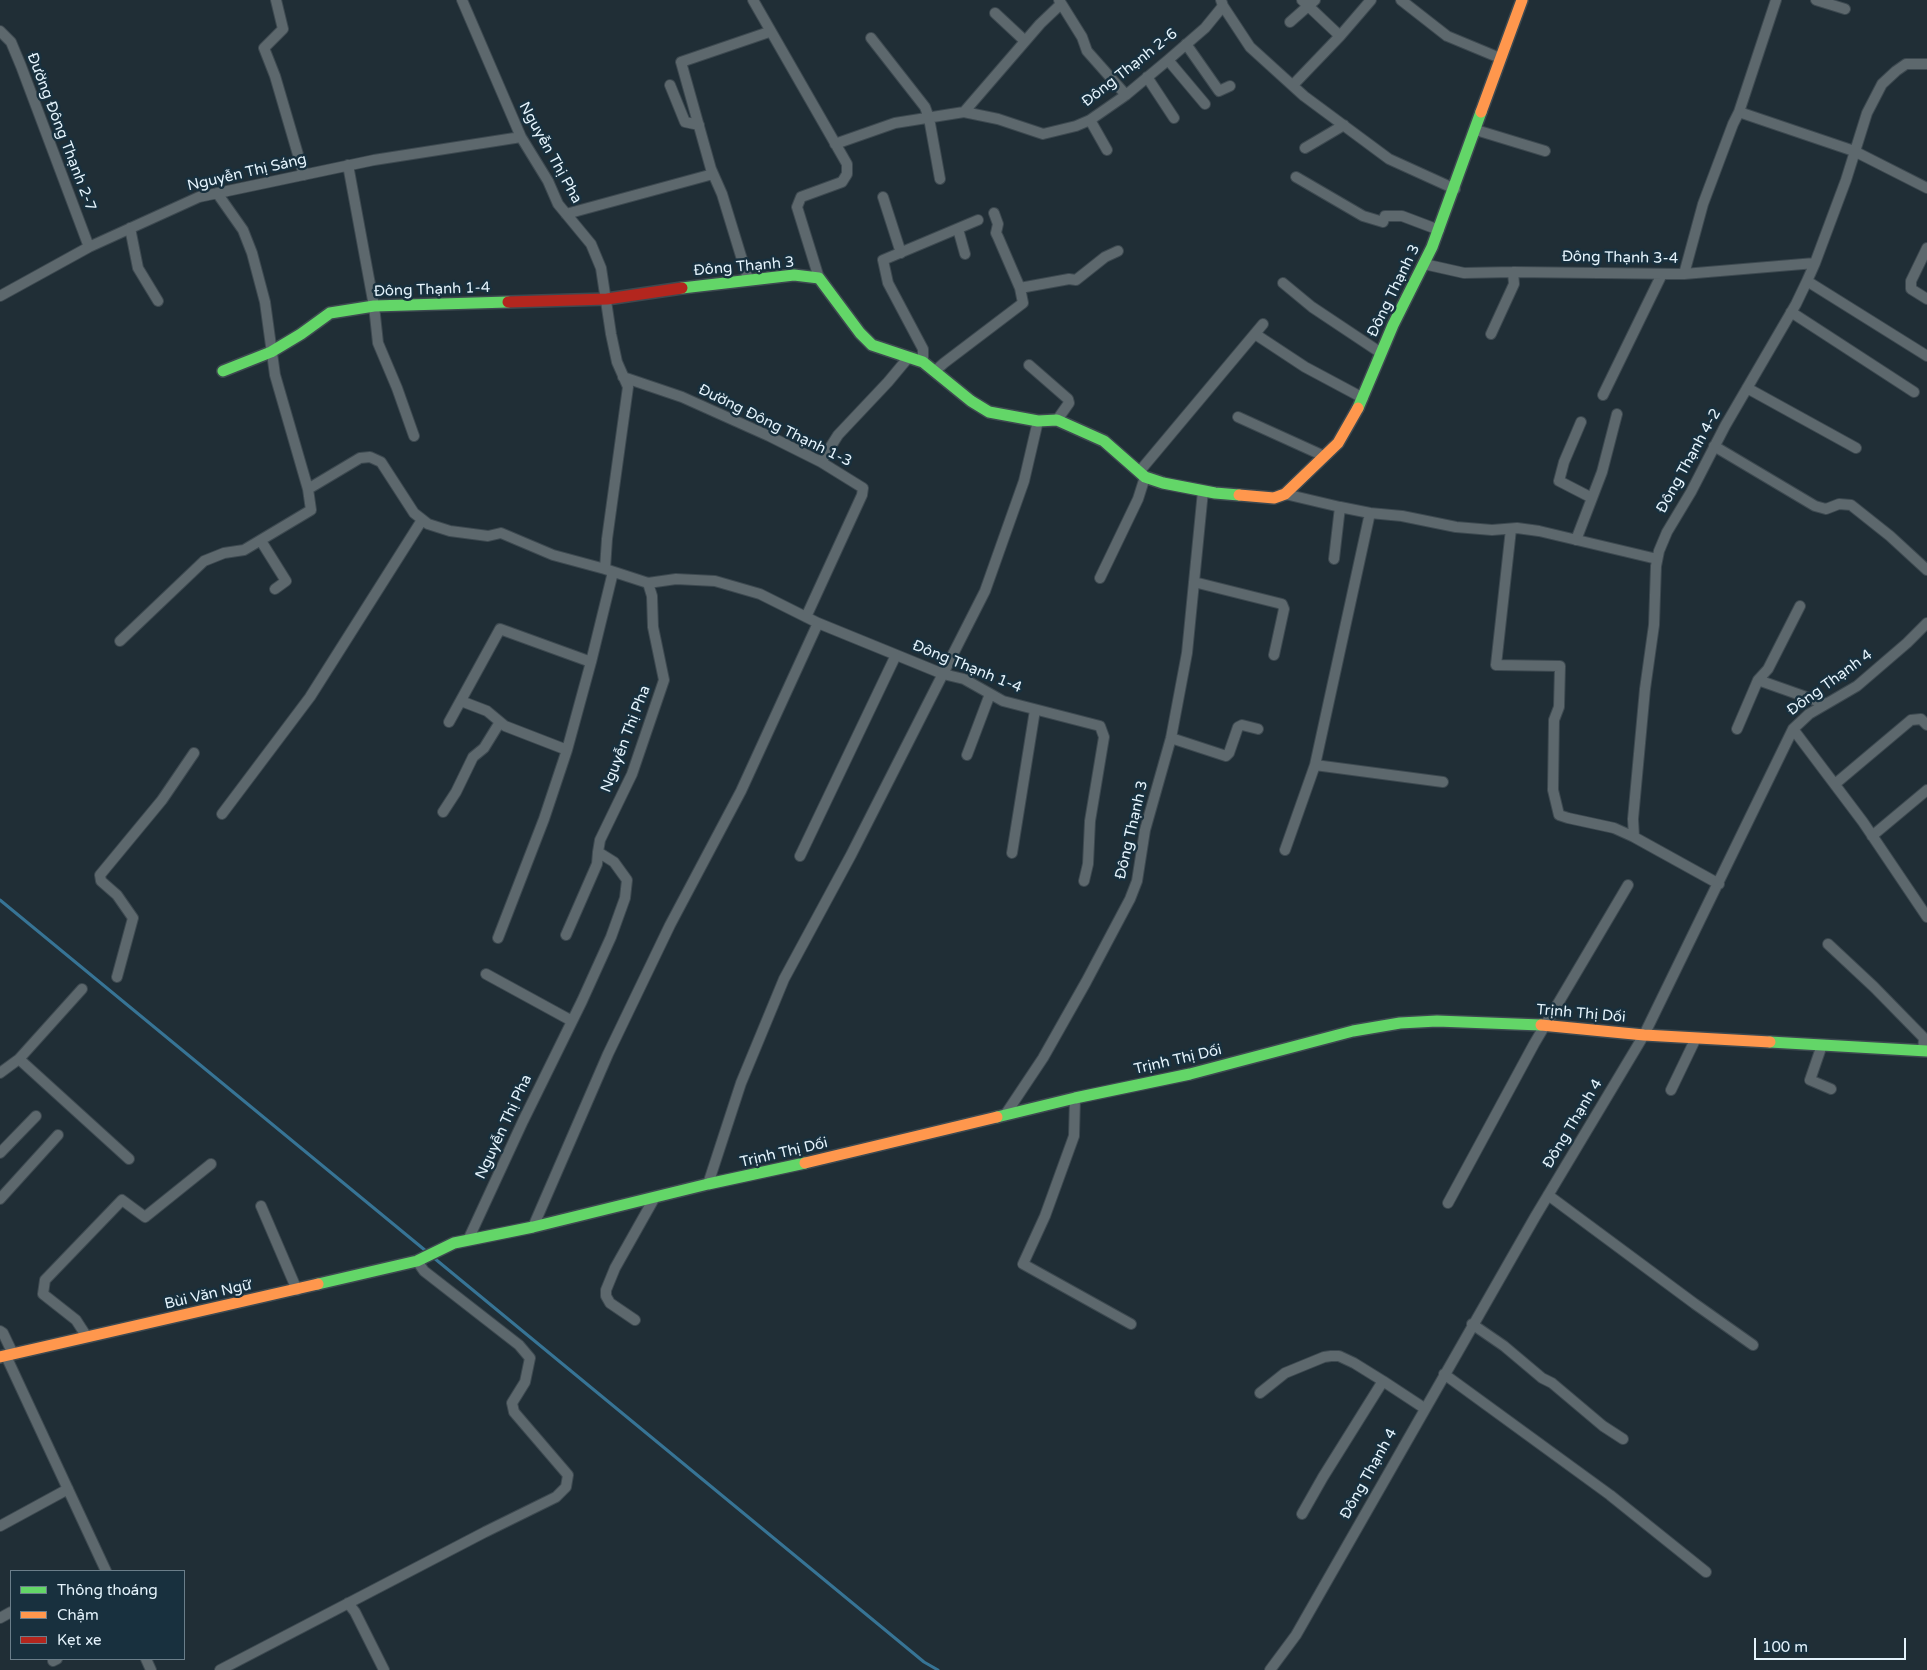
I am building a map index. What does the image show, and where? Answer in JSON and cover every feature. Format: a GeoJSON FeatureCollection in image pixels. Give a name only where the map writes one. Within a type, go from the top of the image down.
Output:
{"type":"FeatureCollection","features":[{"type":"Feature","properties":{"kind":"main road","name":"Đông Thạnh 3"},"geometry":{"type":"LineString","coordinates":[[1285,494],[1338,443],[1363,398],[1393,325],[1439,230],[1522,0]]}},
{"type":"Feature","properties":{"kind":"main road","name":"Đông Thạnh 3"},"geometry":{"type":"LineString","coordinates":[[607,299],[794,275],[819,278]]}},
{"type":"Feature","properties":{"kind":"main road"},"geometry":{"type":"LineString","coordinates":[[819,278],[860,333],[872,345],[923,362],[971,401],[989,412],[1038,421],[1057,420],[1104,441],[1142,474],[1163,483],[1203,491],[1274,498],[1285,494]]}},
{"type":"Feature","properties":{"kind":"main road","name":"Đông Thạnh 1-4"},"geometry":{"type":"LineString","coordinates":[[223,371],[271,352],[301,334],[330,313],[374,306],[607,299]]}},
{"type":"Feature","properties":{"kind":"main road","name":"Trịnh Thị Dối"},"geometry":{"type":"LineString","coordinates":[[420,1260],[448,1246],[468,1240],[533,1227],[708,1184],[834,1158],[1075,1098],[1190,1074],[1353,1031],[1400,1023],[1437,1021],[1546,1025],[1644,1035],[1925,1051]]}},
{"type":"Feature","properties":{"kind":"main road","name":"Bùi Văn Ngữ"},"geometry":{"type":"LineString","coordinates":[[6,1356],[420,1260]]}},
{"type":"Feature","properties":{"kind":"street"},"geometry":{"type":"LineString","coordinates":[[276,0],[283,29],[264,48],[284,103],[304,175]]}},
{"type":"Feature","properties":{"kind":"street","name":"Nguyễn Thị Pha"},"geometry":{"type":"LineString","coordinates":[[462,0],[520,137],[548,181],[558,204],[591,244],[601,268],[617,362],[628,387],[607,540],[609,571],[591,662],[567,750],[544,819],[498,938]]}},
{"type":"Feature","properties":{"kind":"street"},"geometry":{"type":"LineString","coordinates":[[753,0],[769,32],[847,164],[847,174],[842,182],[801,197],[797,207],[819,278]]}},
{"type":"Feature","properties":{"kind":"street"},"geometry":{"type":"LineString","coordinates":[[1293,86],[1371,0]]}},
{"type":"Feature","properties":{"kind":"street"},"geometry":{"type":"LineString","coordinates":[[1401,0],[1447,36],[1500,58]]}},
{"type":"Feature","properties":{"kind":"street"},"geometry":{"type":"LineString","coordinates":[[1684,274],[1702,204],[1733,124],[1740,112],[1776,0]]}},
{"type":"Feature","properties":{"kind":"street"},"geometry":{"type":"LineString","coordinates":[[1816,0],[1845,9]]}},
{"type":"Feature","properties":{"kind":"street"},"geometry":{"type":"LineString","coordinates":[[964,112],[1060,2],[1082,37],[1087,52],[1126,95]]}},
{"type":"Feature","properties":{"kind":"street"},"geometry":{"type":"LineString","coordinates":[[1290,22],[1308,2],[1340,36]]}},
{"type":"Feature","properties":{"kind":"street"},"geometry":{"type":"LineString","coordinates":[[1222,3],[1250,47],[1293,86],[1389,159],[1455,189]]}},
{"type":"Feature","properties":{"kind":"street","name":"Đông Thạnh 2-6"},"geometry":{"type":"LineString","coordinates":[[835,144],[895,123],[964,112],[998,119],[1043,134],[1076,126],[1090,120],[1126,95],[1168,60],[1205,28],[1222,3]]}},
{"type":"Feature","properties":{"kind":"street"},"geometry":{"type":"LineString","coordinates":[[996,13],[1025,41]]}},
{"type":"Feature","properties":{"kind":"street","name":"Đường Đông Thạnh 2-7"},"geometry":{"type":"LineString","coordinates":[[0,31],[11,42],[21,66],[89,247]]}},
{"type":"Feature","properties":{"kind":"street"},"geometry":{"type":"LineString","coordinates":[[748,280],[722,194],[713,174],[681,62],[769,32]]}},
{"type":"Feature","properties":{"kind":"street"},"geometry":{"type":"LineString","coordinates":[[871,38],[925,107],[929,118],[940,179]]}},
{"type":"Feature","properties":{"kind":"street"},"geometry":{"type":"LineString","coordinates":[[1186,44],[1219,90],[1230,86]]}},
{"type":"Feature","properties":{"kind":"street"},"geometry":{"type":"LineString","coordinates":[[1168,60],[1205,104]]}},
{"type":"Feature","properties":{"kind":"street","name":"Đông Thạnh 4-2"},"geometry":{"type":"LineString","coordinates":[[1634,838],[1633,819],[1645,688],[1654,625],[1657,559],[1667,532],[1691,492],[1746,388],[1791,312],[1816,263],[1846,180],[1867,113],[1882,84],[1906,64],[1927,64]]}},
{"type":"Feature","properties":{"kind":"street"},"geometry":{"type":"LineString","coordinates":[[1147,77],[1174,118]]}},
{"type":"Feature","properties":{"kind":"street"},"geometry":{"type":"LineString","coordinates":[[670,85],[686,122],[699,125]]}},
{"type":"Feature","properties":{"kind":"street"},"geometry":{"type":"LineString","coordinates":[[1740,112],[1854,152],[1927,188]]}},
{"type":"Feature","properties":{"kind":"street"},"geometry":{"type":"LineString","coordinates":[[1090,120],[1107,150]]}},
{"type":"Feature","properties":{"kind":"street"},"geometry":{"type":"LineString","coordinates":[[1305,148],[1344,126]]}},
{"type":"Feature","properties":{"kind":"street"},"geometry":{"type":"LineString","coordinates":[[1476,130],[1545,151]]}},
{"type":"Feature","properties":{"kind":"street","name":"Nguyễn Thị Sáng"},"geometry":{"type":"LineString","coordinates":[[0,296],[89,247],[199,197],[374,160],[520,137]]}},
{"type":"Feature","properties":{"kind":"street"},"geometry":{"type":"LineString","coordinates":[[348,165],[374,306],[378,343],[398,388],[414,436]]}},
{"type":"Feature","properties":{"kind":"street"},"geometry":{"type":"LineString","coordinates":[[566,214],[713,174]]}},
{"type":"Feature","properties":{"kind":"street"},"geometry":{"type":"LineString","coordinates":[[1296,177],[1364,216],[1383,222],[1385,216],[1402,216],[1439,230]]}},
{"type":"Feature","properties":{"kind":"street"},"geometry":{"type":"LineString","coordinates":[[120,641],[204,561],[224,553],[244,550],[311,510],[308,489],[275,375],[265,302],[252,253],[243,230],[217,193]]}},
{"type":"Feature","properties":{"kind":"street"},"geometry":{"type":"LineString","coordinates":[[884,197],[901,253]]}},
{"type":"Feature","properties":{"kind":"street"},"geometry":{"type":"LineString","coordinates":[[935,371],[1023,303],[1020,288],[996,232],[998,224],[994,213]]}},
{"type":"Feature","properties":{"kind":"street"},"geometry":{"type":"LineString","coordinates":[[923,362],[923,350],[888,283],[883,260],[978,220]]}},
{"type":"Feature","properties":{"kind":"street"},"geometry":{"type":"LineString","coordinates":[[130,228],[138,268],[158,301]]}},
{"type":"Feature","properties":{"kind":"street"},"geometry":{"type":"LineString","coordinates":[[958,229],[965,254]]}},
{"type":"Feature","properties":{"kind":"street"},"geometry":{"type":"LineString","coordinates":[[1927,248],[1911,281],[1911,289],[1927,298]]}},
{"type":"Feature","properties":{"kind":"street"},"geometry":{"type":"LineString","coordinates":[[1020,288],[1069,279],[1076,280],[1106,257],[1118,251]]}},
{"type":"Feature","properties":{"kind":"street","name":"Đông Thạnh 3-4"},"geometry":{"type":"LineString","coordinates":[[1424,264],[1464,273],[1684,274],[1816,263]]}},
{"type":"Feature","properties":{"kind":"street"},"geometry":{"type":"LineString","coordinates":[[1490,334],[1514,284],[1513,272]]}},
{"type":"Feature","properties":{"kind":"street"},"geometry":{"type":"LineString","coordinates":[[1603,395],[1662,274]]}},
{"type":"Feature","properties":{"kind":"street"},"geometry":{"type":"LineString","coordinates":[[1807,281],[1927,356]]}},
{"type":"Feature","properties":{"kind":"street"},"geometry":{"type":"LineString","coordinates":[[1283,283],[1312,308],[1381,353]]}},
{"type":"Feature","properties":{"kind":"street"},"geometry":{"type":"LineString","coordinates":[[1791,312],[1914,392]]}},
{"type":"Feature","properties":{"kind":"street"},"geometry":{"type":"LineString","coordinates":[[1100,578],[1138,499],[1142,474],[1264,324]]}},
{"type":"Feature","properties":{"kind":"street"},"geometry":{"type":"LineString","coordinates":[[1256,334],[1305,367],[1363,398]]}},
{"type":"Feature","properties":{"kind":"street"},"geometry":{"type":"LineString","coordinates":[[821,462],[838,435],[908,358]]}},
{"type":"Feature","properties":{"kind":"street"},"geometry":{"type":"LineString","coordinates":[[1029,365],[1068,399],[1069,403],[1057,420]]}},
{"type":"Feature","properties":{"kind":"street","name":"Đường Đông Thạnh 1-3"},"geometry":{"type":"LineString","coordinates":[[624,377],[682,397],[821,462],[863,488],[862,495],[806,617]]}},
{"type":"Feature","properties":{"kind":"street"},"geometry":{"type":"LineString","coordinates":[[1746,388],[1856,448]]}},
{"type":"Feature","properties":{"kind":"street"},"geometry":{"type":"LineString","coordinates":[[1576,540],[1602,472],[1617,414]]}},
{"type":"Feature","properties":{"kind":"street"},"geometry":{"type":"LineString","coordinates":[[1238,417],[1324,456]]}},
{"type":"Feature","properties":{"kind":"street"},"geometry":{"type":"LineString","coordinates":[[708,1184],[740,1083],[784,979],[851,855],[985,591],[1024,481],[1038,421]]}},
{"type":"Feature","properties":{"kind":"street"},"geometry":{"type":"LineString","coordinates":[[1581,422],[1564,462],[1559,481],[1592,498]]}},
{"type":"Feature","properties":{"kind":"street"},"geometry":{"type":"LineString","coordinates":[[1714,446],[1815,506],[1826,509],[1839,504],[1851,505],[1890,536],[1927,570]]}},
{"type":"Feature","properties":{"kind":"street"},"geometry":{"type":"LineString","coordinates":[[308,489],[360,458],[370,457],[381,462],[414,513],[428,524],[450,532],[488,536],[501,532],[553,556],[648,583]]}},
{"type":"Feature","properties":{"kind":"street","name":"Đông Thạnh 3"},"geometry":{"type":"LineString","coordinates":[[1005,1115],[1048,1050],[1130,899],[1137,880],[1145,830],[1171,738],[1187,653],[1203,491]]}},
{"type":"Feature","properties":{"kind":"street"},"geometry":{"type":"LineString","coordinates":[[1285,494],[1370,513],[1402,516],[1456,527],[1539,531],[1657,559]]}},
{"type":"Feature","properties":{"kind":"street"},"geometry":{"type":"LineString","coordinates":[[1334,559],[1340,507]]}},
{"type":"Feature","properties":{"kind":"street"},"geometry":{"type":"LineString","coordinates":[[1285,850],[1315,765],[1370,513]]}},
{"type":"Feature","properties":{"kind":"street"},"geometry":{"type":"LineString","coordinates":[[222,814],[310,697],[422,520]]}},
{"type":"Feature","properties":{"kind":"street"},"geometry":{"type":"LineString","coordinates":[[1511,529],[1496,665],[1560,666],[1559,707],[1554,720],[1553,790],[1559,815],[1614,828],[1719,884]]}},
{"type":"Feature","properties":{"kind":"street"},"geometry":{"type":"LineString","coordinates":[[261,541],[286,581],[276,589]]}},
{"type":"Feature","properties":{"kind":"street","name":"Đông Thạnh 1-4"},"geometry":{"type":"LineString","coordinates":[[648,583],[676,579],[715,582],[760,594],[818,623],[944,674],[964,679],[1003,700],[1100,726],[1104,737],[1090,821],[1088,864],[1084,881]]}},
{"type":"Feature","properties":{"kind":"street"},"geometry":{"type":"LineString","coordinates":[[1194,582],[1282,604],[1284,609],[1274,655]]}},
{"type":"Feature","properties":{"kind":"street","name":"Nguyễn Thị Pha"},"geometry":{"type":"LineString","coordinates":[[468,1240],[572,1021],[610,937],[625,898],[627,880],[614,862],[598,852],[600,840],[632,774],[664,680],[653,627],[652,596],[648,583]]}},
{"type":"Feature","properties":{"kind":"street"},"geometry":{"type":"LineString","coordinates":[[1737,729],[1758,680],[1768,669],[1800,606]]}},
{"type":"Feature","properties":{"kind":"street"},"geometry":{"type":"LineString","coordinates":[[533,1227],[608,1054],[670,925],[741,791],[818,623]]}},
{"type":"Feature","properties":{"kind":"street","name":"Đông Thạnh 4"},"geometry":{"type":"LineString","coordinates":[[1270,1670],[1296,1635],[1472,1324],[1644,1035],[1793,729],[1809,714],[1856,686],[1907,643],[1927,623]]}},
{"type":"Feature","properties":{"kind":"street"},"geometry":{"type":"LineString","coordinates":[[449,722],[500,629],[591,662]]}},
{"type":"Feature","properties":{"kind":"street"},"geometry":{"type":"LineString","coordinates":[[800,856],[896,655]]}},
{"type":"Feature","properties":{"kind":"street"},"geometry":{"type":"LineString","coordinates":[[1758,680],[1826,704]]}},
{"type":"Feature","properties":{"kind":"street"},"geometry":{"type":"LineString","coordinates":[[967,755],[990,694]]}},
{"type":"Feature","properties":{"kind":"street"},"geometry":{"type":"LineString","coordinates":[[461,701],[487,711],[504,726],[567,750]]}},
{"type":"Feature","properties":{"kind":"street"},"geometry":{"type":"LineString","coordinates":[[1012,853],[1035,710]]}},
{"type":"Feature","properties":{"kind":"street"},"geometry":{"type":"LineString","coordinates":[[1835,784],[1911,720],[1921,719],[1927,725]]}},
{"type":"Feature","properties":{"kind":"street"},"geometry":{"type":"LineString","coordinates":[[443,812],[456,792],[473,757],[484,748],[500,722]]}},
{"type":"Feature","properties":{"kind":"street"},"geometry":{"type":"LineString","coordinates":[[1171,738],[1226,756],[1230,753],[1238,727],[1242,725],[1258,729]]}},
{"type":"Feature","properties":{"kind":"street"},"geometry":{"type":"LineString","coordinates":[[1793,729],[1835,784],[1927,917]]}},
{"type":"Feature","properties":{"kind":"street"},"geometry":{"type":"LineString","coordinates":[[117,976],[133,918],[117,895],[101,880],[100,875],[162,800],[194,753]]}},
{"type":"Feature","properties":{"kind":"street"},"geometry":{"type":"LineString","coordinates":[[1315,765],[1442,782]]}},
{"type":"Feature","properties":{"kind":"street"},"geometry":{"type":"LineString","coordinates":[[1872,836],[1927,790]]}},
{"type":"Feature","properties":{"kind":"street"},"geometry":{"type":"LineString","coordinates":[[566,935],[597,864],[598,852]]}},
{"type":"Feature","properties":{"kind":"street"},"geometry":{"type":"LineString","coordinates":[[1448,1203],[1546,1025],[1628,885]]}},
{"type":"Feature","properties":{"kind":"street"},"geometry":{"type":"LineString","coordinates":[[1828,944],[1924,1038],[1925,1051]]}},
{"type":"Feature","properties":{"kind":"street"},"geometry":{"type":"LineString","coordinates":[[486,974],[572,1021]]}},
{"type":"Feature","properties":{"kind":"street"},"geometry":{"type":"LineString","coordinates":[[1,1069],[19,1059],[82,989]]}},
{"type":"Feature","properties":{"kind":"street"},"geometry":{"type":"LineString","coordinates":[[1671,1090],[1696,1038]]}},
{"type":"Feature","properties":{"kind":"street"},"geometry":{"type":"LineString","coordinates":[[1822,1045],[1810,1080],[1831,1089]]}},
{"type":"Feature","properties":{"kind":"street"},"geometry":{"type":"LineString","coordinates":[[19,1059],[129,1159]]}},
{"type":"Feature","properties":{"kind":"street"},"geometry":{"type":"LineString","coordinates":[[1075,1098],[1074,1136],[1045,1216],[1023,1264],[1131,1324]]}},
{"type":"Feature","properties":{"kind":"street"},"geometry":{"type":"LineString","coordinates":[[0,1153],[36,1116]]}},
{"type":"Feature","properties":{"kind":"street"},"geometry":{"type":"LineString","coordinates":[[0,1199],[58,1136]]}},
{"type":"Feature","properties":{"kind":"street"},"geometry":{"type":"LineString","coordinates":[[88,1337],[76,1320],[43,1294],[45,1280],[122,1200],[145,1217],[211,1164]]}},
{"type":"Feature","properties":{"kind":"street"},"geometry":{"type":"LineString","coordinates":[[1548,1195],[1753,1345]]}},
{"type":"Feature","properties":{"kind":"street"},"geometry":{"type":"LineString","coordinates":[[635,1320],[610,1303],[606,1296],[606,1290],[615,1268],[655,1197]]}},
{"type":"Feature","properties":{"kind":"street"},"geometry":{"type":"LineString","coordinates":[[261,1206],[297,1290]]}},
{"type":"Feature","properties":{"kind":"street"},"geometry":{"type":"LineString","coordinates":[[220,1670],[556,1497],[566,1487],[568,1475],[514,1412],[512,1403],[525,1382],[530,1358],[518,1346],[424,1271],[420,1260]]}},
{"type":"Feature","properties":{"kind":"street"},"geometry":{"type":"LineString","coordinates":[[1472,1324],[1504,1346],[1603,1426],[1623,1439]]}},
{"type":"Feature","properties":{"kind":"street"},"geometry":{"type":"LineString","coordinates":[[0,1331],[3,1333],[6,1356],[105,1570]]}},
{"type":"Feature","properties":{"kind":"street"},"geometry":{"type":"LineString","coordinates":[[1260,1393],[1285,1374],[1324,1357],[1339,1356],[1354,1363],[1424,1408]]}},
{"type":"Feature","properties":{"kind":"street"},"geometry":{"type":"LineString","coordinates":[[1444,1374],[1610,1495],[1706,1572]]}},
{"type":"Feature","properties":{"kind":"street"},"geometry":{"type":"LineString","coordinates":[[1302,1514],[1383,1381]]}},
{"type":"Feature","properties":{"kind":"street"},"geometry":{"type":"LineString","coordinates":[[0,1526],[68,1489]]}},
{"type":"Feature","properties":{"kind":"street"},"geometry":{"type":"LineString","coordinates":[[348,1603],[355,1612],[384,1670]]}},
{"type":"Feature","properties":{"kind":"waterway"},"geometry":{"type":"LineString","coordinates":[[0,900],[426,1251]]}},
{"type":"Feature","properties":{"kind":"waterway"},"geometry":{"type":"LineString","coordinates":[[434,1258],[924,1662],[938,1670]]}},
{"type":"Feature","properties":{"kind":"traffic: fast"},"geometry":{"type":"LineString","coordinates":[[1358,408],[1393,325],[1432,247],[1481,112]]}},
{"type":"Feature","properties":{"kind":"traffic: fast"},"geometry":{"type":"LineString","coordinates":[[682,288],[794,275],[819,278],[860,333],[872,345],[923,362],[971,401],[989,412],[1038,421],[1057,420],[1104,441],[1145,477],[1163,483],[1215,493],[1239,495]]}},
{"type":"Feature","properties":{"kind":"traffic: fast"},"geometry":{"type":"LineString","coordinates":[[223,371],[271,352],[301,334],[330,313],[374,306],[508,302]]}},
{"type":"Feature","properties":{"kind":"traffic: fast"},"geometry":{"type":"LineString","coordinates":[[997,1117],[1075,1098],[1190,1074],[1353,1031],[1400,1023],[1437,1021],[1541,1025]]}},
{"type":"Feature","properties":{"kind":"traffic: fast"},"geometry":{"type":"LineString","coordinates":[[1770,1042],[1927,1051]]}},
{"type":"Feature","properties":{"kind":"traffic: fast"},"geometry":{"type":"LineString","coordinates":[[318,1284],[417,1261],[454,1243],[533,1227],[708,1184],[805,1163]]}},
{"type":"Feature","properties":{"kind":"traffic: slow"},"geometry":{"type":"LineString","coordinates":[[1481,112],[1522,0]]}},
{"type":"Feature","properties":{"kind":"traffic: slow"},"geometry":{"type":"LineString","coordinates":[[1239,495],[1274,498],[1285,494],[1338,443],[1358,408]]}},
{"type":"Feature","properties":{"kind":"traffic: slow"},"geometry":{"type":"LineString","coordinates":[[1541,1025],[1644,1035],[1770,1042]]}},
{"type":"Feature","properties":{"kind":"traffic: slow"},"geometry":{"type":"LineString","coordinates":[[805,1163],[997,1117]]}},
{"type":"Feature","properties":{"kind":"traffic: slow"},"geometry":{"type":"LineString","coordinates":[[0,1357],[318,1284]]}},
{"type":"Feature","properties":{"kind":"traffic: jam"},"geometry":{"type":"LineString","coordinates":[[508,302],[607,299],[682,288]]}}]}
